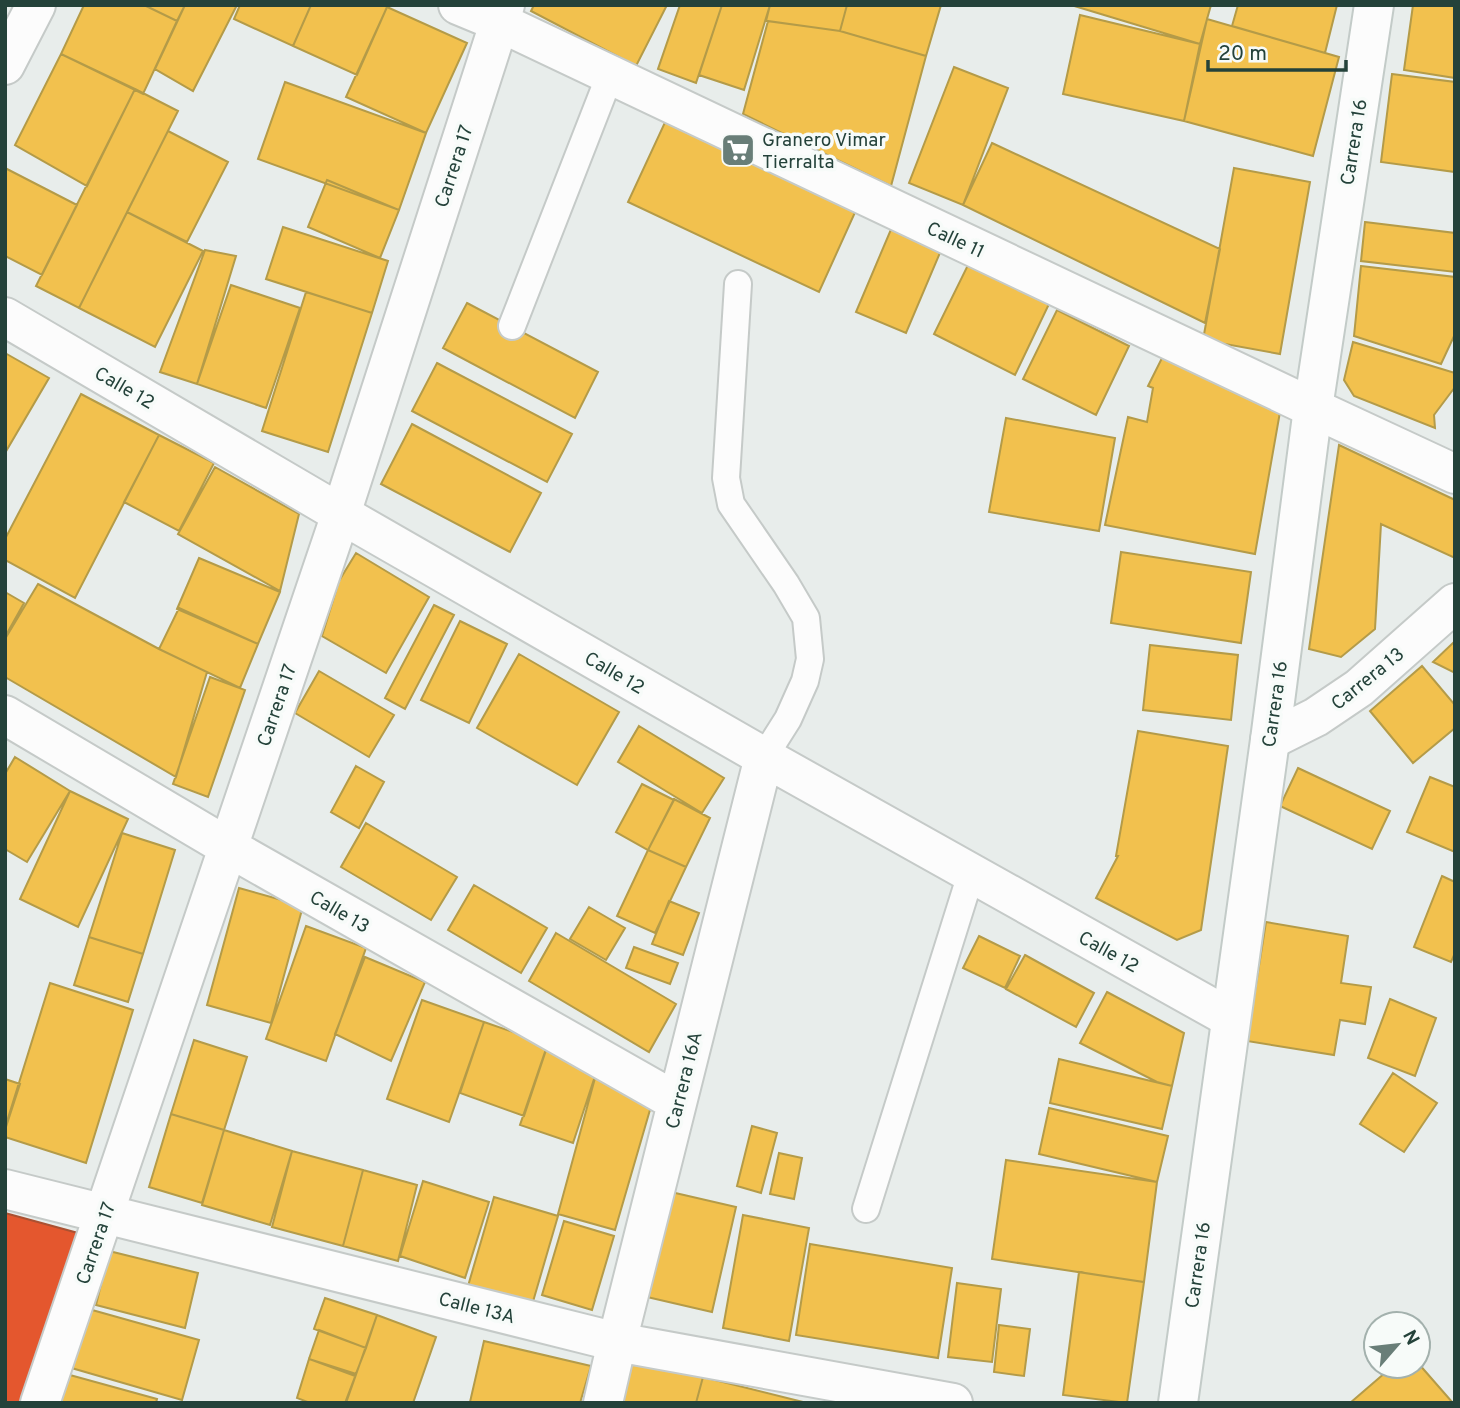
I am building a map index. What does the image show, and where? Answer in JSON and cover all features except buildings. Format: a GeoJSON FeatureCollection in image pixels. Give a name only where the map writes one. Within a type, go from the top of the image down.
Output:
{"type":"FeatureCollection","features":[{"type":"Feature","properties":{"kind":"street"},"geometry":{"type":"LineString","coordinates":[[5,65],[36,5]]}},
{"type":"Feature","properties":{"kind":"street","name":"Calle 11"},"geometry":{"type":"LineString","coordinates":[[458,5],[502,14],[610,75],[1455,474]]}},
{"type":"Feature","properties":{"kind":"street","name":"Carrera 16"},"geometry":{"type":"LineString","coordinates":[[1178,1403],[1313,408],[1374,5]]}},
{"type":"Feature","properties":{"kind":"street","name":"Carrera 17"},"geometry":{"type":"LineString","coordinates":[[40,1403],[341,514],[502,14]]}},
{"type":"Feature","properties":{"kind":"street","name":"Calle 12"},"geometry":{"type":"LineString","coordinates":[[5,317],[764,757],[1230,1018]]}},
{"type":"Feature","properties":{"kind":"street","name":"Carrera 13"},"geometry":{"type":"LineString","coordinates":[[1269,740],[1316,718],[1359,688],[1455,603]]}},
{"type":"Feature","properties":{"kind":"street","name":"Calle 13"},"geometry":{"type":"LineString","coordinates":[[5,715],[228,847],[677,1102]]}},
{"type":"Feature","properties":{"kind":"street","name":"Carrera 16A"},"geometry":{"type":"LineString","coordinates":[[603,1403],[764,757]]}},
{"type":"Feature","properties":{"kind":"street","name":"Calle 13A"},"geometry":{"type":"LineString","coordinates":[[5,1189],[617,1342],[953,1403]]}},
{"type":"Feature","properties":{"kind":"lane"},"geometry":{"type":"LineString","coordinates":[[512,326],[610,75]]}},
{"type":"Feature","properties":{"kind":"lane"},"geometry":{"type":"LineString","coordinates":[[738,284],[726,478],[731,503],[806,618],[810,659],[805,681],[789,719],[764,757]]}},
{"type":"Feature","properties":{"kind":"lane"},"geometry":{"type":"LineString","coordinates":[[866,1209],[971,874]]}},
{"type":"Feature","properties":{"kind":"place","name":"Granero Vimar Tierralta"},"geometry":{"type":"Point","coordinates":[738,150]}}]}
